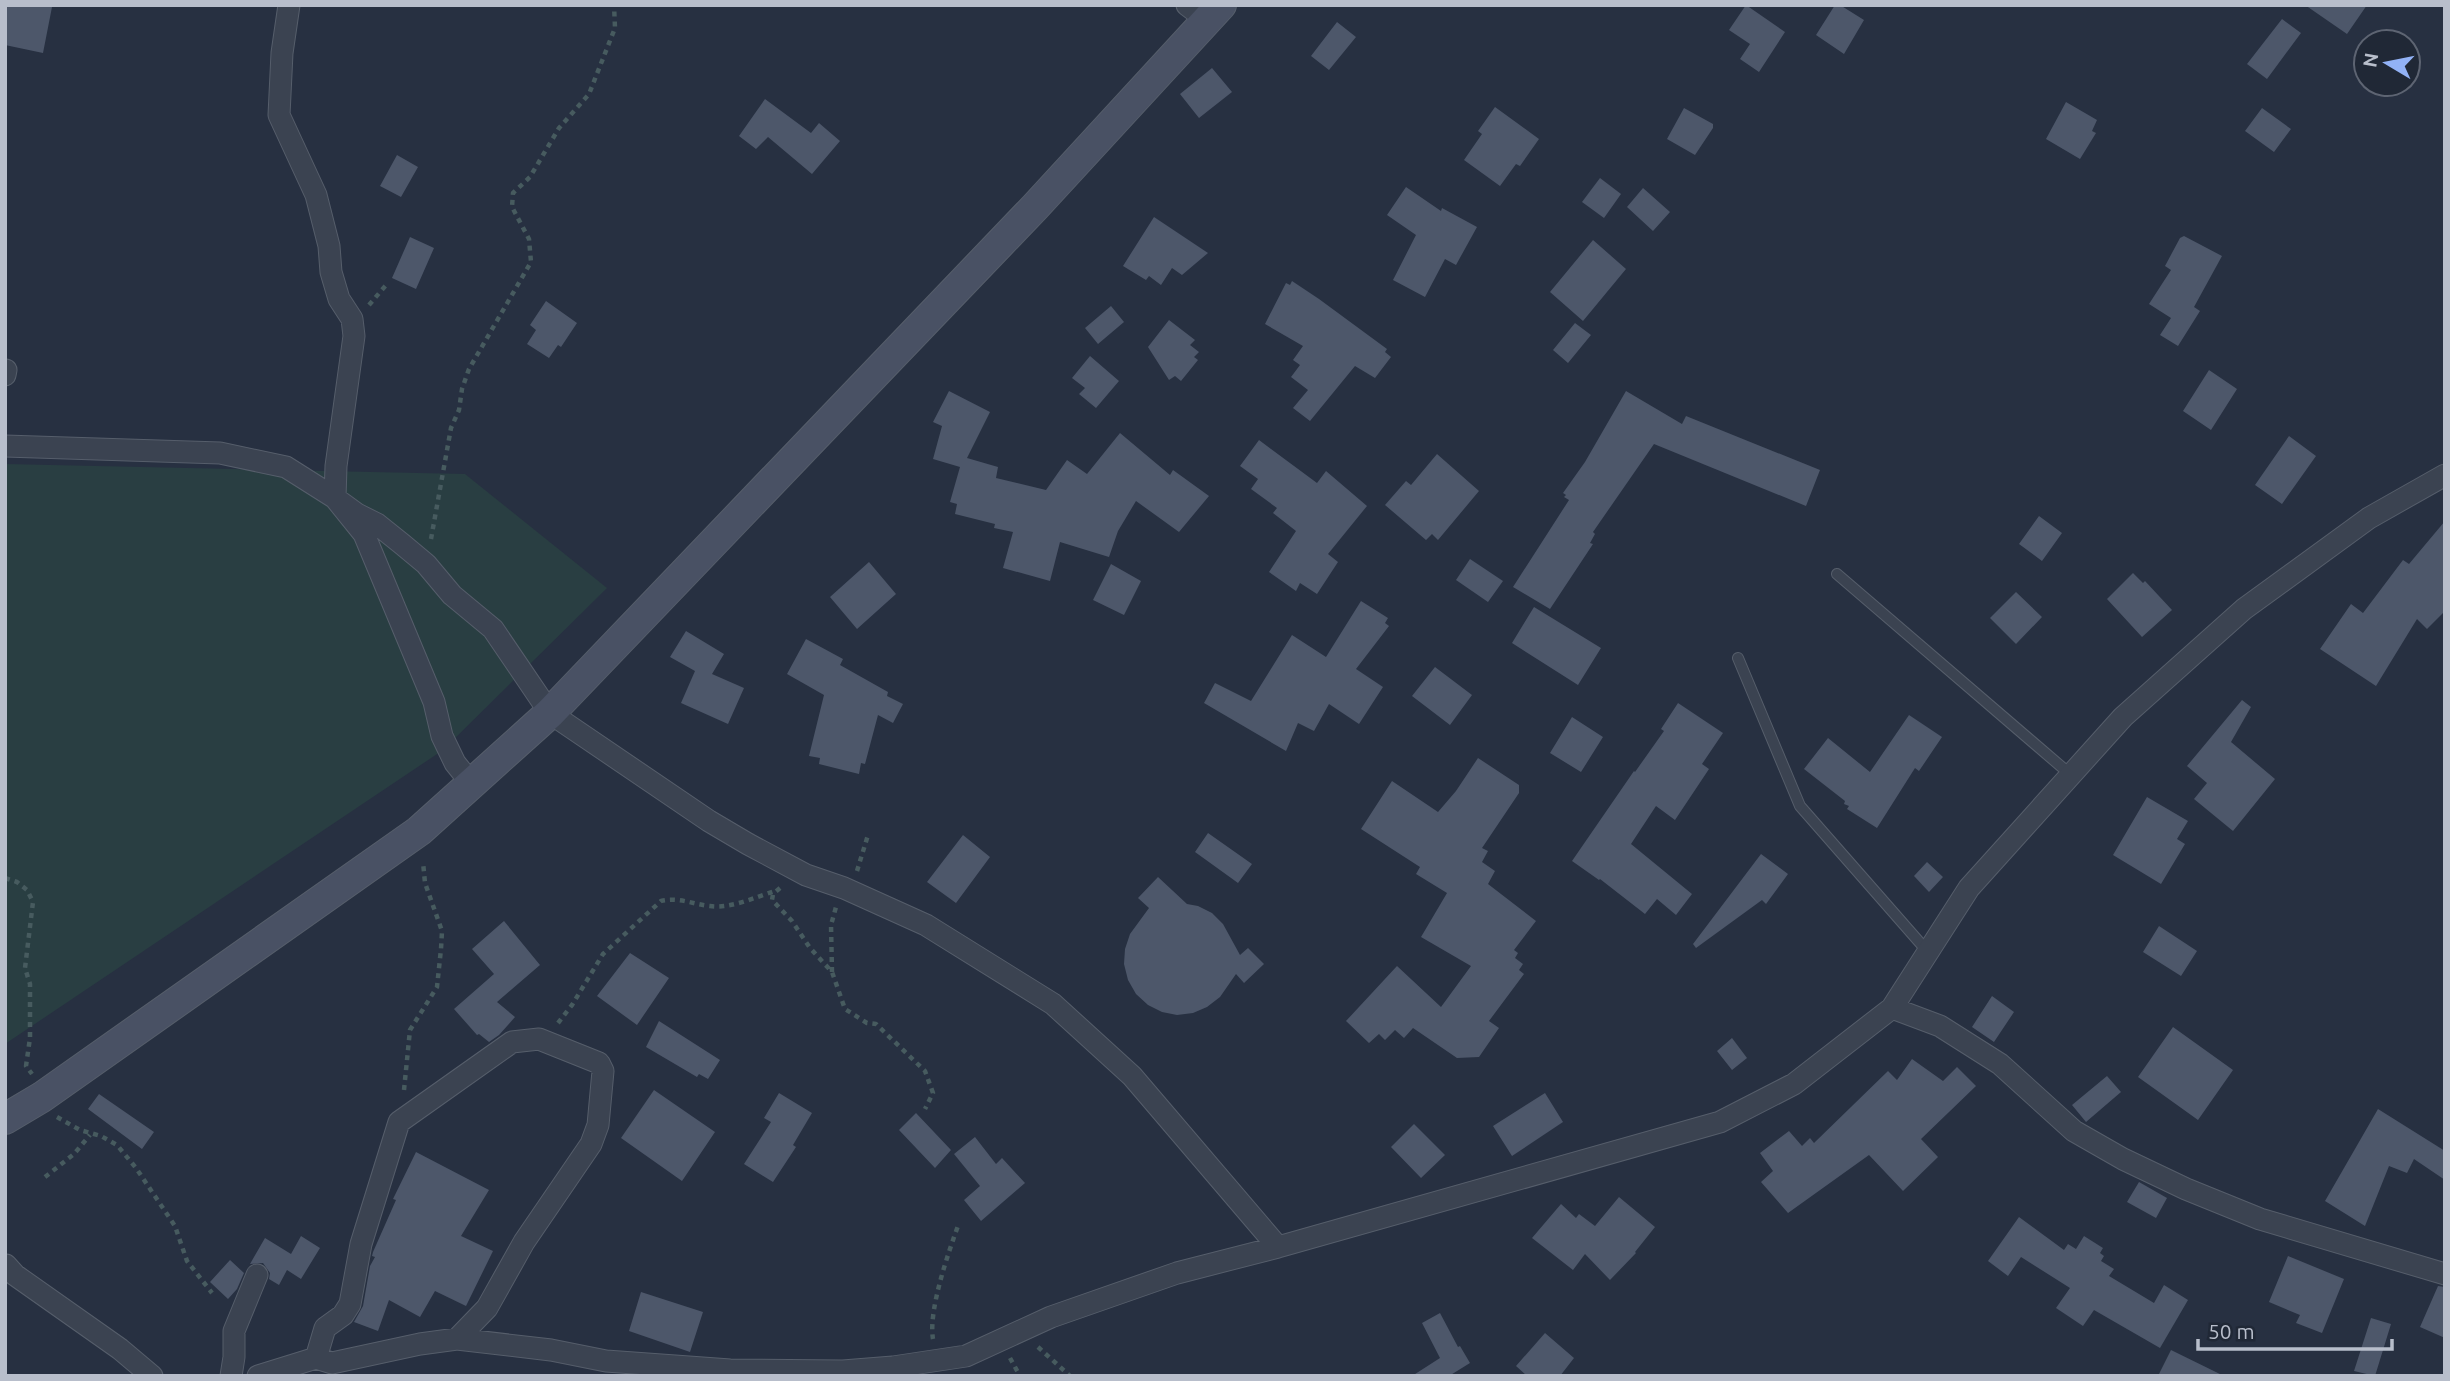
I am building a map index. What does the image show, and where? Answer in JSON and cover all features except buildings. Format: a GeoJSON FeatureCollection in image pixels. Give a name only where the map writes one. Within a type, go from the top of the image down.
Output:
{"type":"FeatureCollection","features":[{"type":"Feature","properties":{"kind":"street"},"geometry":{"type":"LineString","coordinates":[[289,5],[285,18],[279,115],[316,195],[329,246],[331,272],[339,299],[352,319],[354,335],[336,467],[335,498],[364,534],[434,702],[442,737],[455,763],[471,783]]}},
{"type":"Feature","properties":{"kind":"street"},"geometry":{"type":"LineString","coordinates":[[5,1119],[42,1097],[419,831],[550,712],[1035,207],[1205,10]]}},
{"type":"Feature","properties":{"kind":"street"},"geometry":{"type":"LineString","coordinates":[[5,375],[6,370]]}},
{"type":"Feature","properties":{"kind":"street"},"geometry":{"type":"LineString","coordinates":[[5,446],[220,453],[286,467],[357,514],[377,524],[426,564],[452,596],[493,629],[550,712],[709,821],[806,875],[844,888],[926,925],[1053,1003],[1132,1076],[1278,1247]]}},
{"type":"Feature","properties":{"kind":"street"},"geometry":{"type":"LineString","coordinates":[[258,1376],[316,1358],[332,1363],[457,1339],[551,1350],[607,1361],[710,1369],[794,1372],[893,1367],[939,1368],[1051,1317],[1155,1281],[1720,1122],[1794,1084],[1892,1008],[1969,888],[2123,716],[2244,609],[2369,518],[2445,475]]}},
{"type":"Feature","properties":{"kind":"street"},"geometry":{"type":"LineString","coordinates":[[1892,1008],[1940,1026],[2000,1064],[2074,1131],[2123,1159],[2186,1189],[2260,1219],[2445,1274]]}},
{"type":"Feature","properties":{"kind":"street"},"geometry":{"type":"LineString","coordinates":[[316,1358],[325,1328],[343,1315],[350,1304],[361,1244],[399,1122],[512,1042],[539,1039],[599,1063],[603,1071],[598,1125],[591,1144],[524,1242],[487,1308],[457,1339]]}},
{"type":"Feature","properties":{"kind":"street"},"geometry":{"type":"LineString","coordinates":[[6,1265],[15,1275],[120,1349],[152,1376]]}},
{"type":"Feature","properties":{"kind":"street"},"geometry":{"type":"LineString","coordinates":[[231,1376],[234,1331],[257,1275]]}},
{"type":"Feature","properties":{"kind":"lane"},"geometry":{"type":"LineString","coordinates":[[1837,574],[2070,775]]}},
{"type":"Feature","properties":{"kind":"lane"},"geometry":{"type":"LineString","coordinates":[[1738,658],[1800,806],[1928,952]]}},
{"type":"Feature","properties":{"kind":"path"},"geometry":{"type":"LineString","coordinates":[[426,564],[451,428],[459,410],[462,389],[469,369],[531,262],[529,239],[512,207],[513,194],[530,177],[559,128],[589,94],[615,28],[614,5]]}},
{"type":"Feature","properties":{"kind":"path"},"geometry":{"type":"LineString","coordinates":[[399,1122],[407,1074],[410,1030],[437,987],[441,949],[442,931],[425,883],[419,831]]}},
{"type":"Feature","properties":{"kind":"path"},"geometry":{"type":"LineString","coordinates":[[539,1039],[562,1018],[603,954],[661,901],[682,900],[712,907],[754,898],[806,875]]}},
{"type":"Feature","properties":{"kind":"path"},"geometry":{"type":"LineString","coordinates":[[775,890],[772,900],[832,972],[845,1009],[867,1023],[876,1024],[925,1071],[933,1093],[925,1109]]}},
{"type":"Feature","properties":{"kind":"path"},"geometry":{"type":"LineString","coordinates":[[45,1177],[74,1154],[90,1135]]}},
{"type":"Feature","properties":{"kind":"path"},"geometry":{"type":"LineString","coordinates":[[939,1368],[931,1330],[932,1320],[959,1223]]}},
{"type":"Feature","properties":{"kind":"path"},"geometry":{"type":"LineString","coordinates":[[1025,1329],[1032,1340],[1070,1376]]}},
{"type":"Feature","properties":{"kind":"green space"},"geometry":{"type":"Polygon","coordinates":[[[5,464],[465,474],[607,588],[443,750],[5,1044],[5,464]]]}}]}
